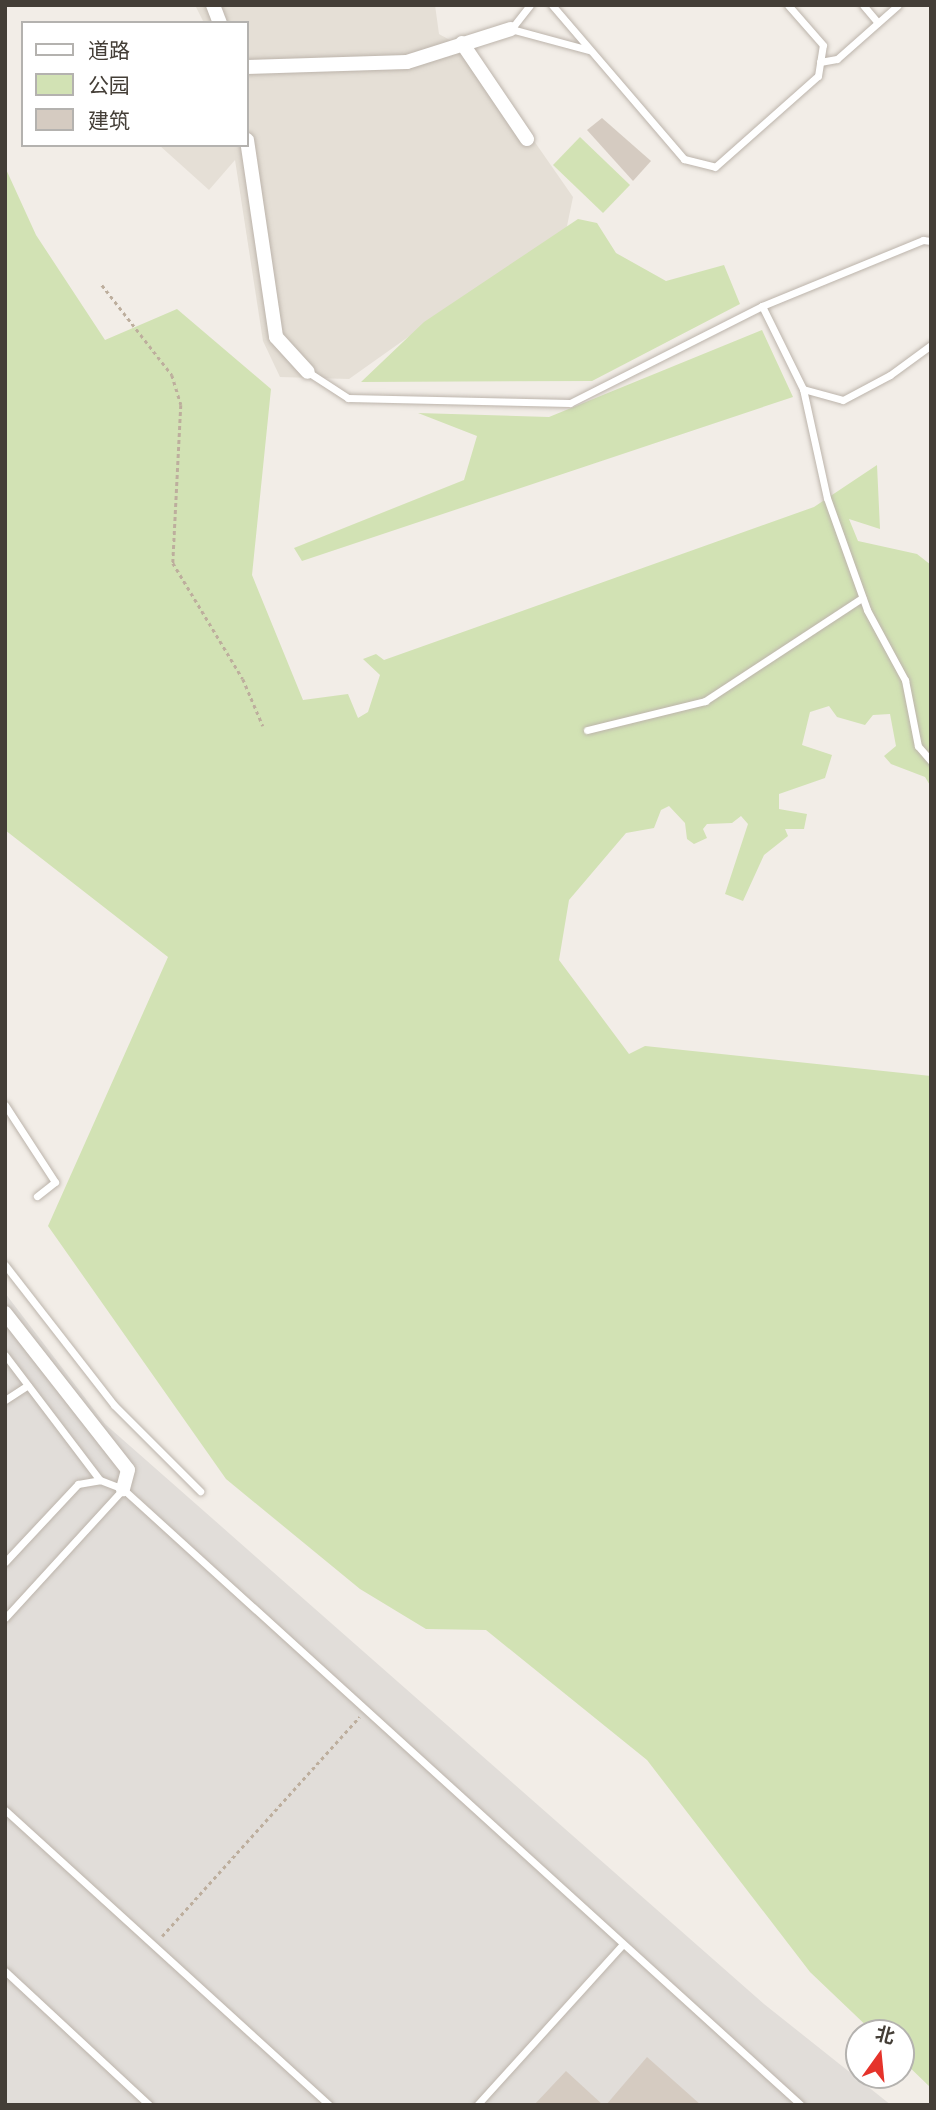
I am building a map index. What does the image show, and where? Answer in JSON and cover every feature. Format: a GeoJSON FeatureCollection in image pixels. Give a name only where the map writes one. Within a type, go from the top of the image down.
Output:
{"type":"FeatureCollection","features":[{"type":"Feature","properties":{"kind":"street"},"geometry":{"type":"LineString","coordinates":[[248,67],[407,62],[511,29]]}},
{"type":"Feature","properties":{"kind":"street"},"geometry":{"type":"LineString","coordinates":[[462,43],[527,139]]}},
{"type":"Feature","properties":{"kind":"street"},"geometry":{"type":"LineString","coordinates":[[248,147],[270,313],[276,337],[309,372]]}},
{"type":"Feature","properties":{"kind":"street"},"geometry":{"type":"LineString","coordinates":[[5,1313],[128,1470],[123,1489]]}},
{"type":"Feature","properties":{"kind":"lane"},"geometry":{"type":"LineString","coordinates":[[530,5],[511,29],[590,51]]}},
{"type":"Feature","properties":{"kind":"lane"},"geometry":{"type":"LineString","coordinates":[[552,5],[684,159],[715,167],[818,76],[823,45],[788,5]]}},
{"type":"Feature","properties":{"kind":"lane"},"geometry":{"type":"LineString","coordinates":[[863,5],[878,23]]}},
{"type":"Feature","properties":{"kind":"lane"},"geometry":{"type":"LineString","coordinates":[[820,62],[837,60],[898,5]]}},
{"type":"Feature","properties":{"kind":"lane"},"geometry":{"type":"LineString","coordinates":[[309,372],[348,398],[570,403],[762,306],[923,240],[931,241]]}},
{"type":"Feature","properties":{"kind":"lane"},"geometry":{"type":"LineString","coordinates":[[762,306],[803,389],[827,498],[862,598],[905,680],[918,746],[931,761]]}},
{"type":"Feature","properties":{"kind":"lane"},"geometry":{"type":"LineString","coordinates":[[803,389],[843,400],[890,375],[931,345]]}},
{"type":"Feature","properties":{"kind":"lane"},"geometry":{"type":"LineString","coordinates":[[587,730],[705,701],[862,598]]}},
{"type":"Feature","properties":{"kind":"lane"},"geometry":{"type":"LineString","coordinates":[[5,1105],[55,1182],[37,1196]]}},
{"type":"Feature","properties":{"kind":"lane"},"geometry":{"type":"LineString","coordinates":[[5,1265],[114,1405],[200,1491]]}},
{"type":"Feature","properties":{"kind":"lane"},"geometry":{"type":"LineString","coordinates":[[5,1355],[100,1480],[123,1489],[801,2105]]}},
{"type":"Feature","properties":{"kind":"lane"},"geometry":{"type":"LineString","coordinates":[[5,1401],[28,1385]]}},
{"type":"Feature","properties":{"kind":"lane"},"geometry":{"type":"LineString","coordinates":[[5,1562],[78,1484],[100,1480]]}},
{"type":"Feature","properties":{"kind":"lane"},"geometry":{"type":"LineString","coordinates":[[5,1618],[123,1489]]}},
{"type":"Feature","properties":{"kind":"lane"},"geometry":{"type":"LineString","coordinates":[[5,1810],[329,2105]]}},
{"type":"Feature","properties":{"kind":"lane"},"geometry":{"type":"LineString","coordinates":[[477,2105],[623,1944]]}},
{"type":"Feature","properties":{"kind":"lane"},"geometry":{"type":"LineString","coordinates":[[5,1971],[149,2105]]}},
{"type":"Feature","properties":{"kind":"path"},"geometry":{"type":"LineString","coordinates":[[102,285],[172,375],[181,404],[173,563],[243,679],[263,726]]}},
{"type":"Feature","properties":{"kind":"path"},"geometry":{"type":"LineString","coordinates":[[154,1945],[366,1710]]}},
{"type":"Feature","properties":{"kind":"shaded area"},"geometry":{"type":"Polygon","coordinates":[[[195,5],[435,5],[439,34],[473,53],[573,197],[561,255],[411,335],[349,379],[280,377],[263,341],[235,160],[209,190],[161,147],[248,147],[248,21],[203,21],[195,5]]]}},
{"type":"Feature","properties":{"kind":"shaded area"},"geometry":{"type":"Polygon","coordinates":[[[5,1293],[105,1424],[764,2004],[845,2068],[845,2089],[871,2089],[891,2105],[5,2105],[5,1293]]]}},
{"type":"Feature","properties":{"kind":"green space"},"geometry":{"type":"Polygon","coordinates":[[[580,137],[630,185],[603,213],[553,165],[580,137]]]}},
{"type":"Feature","properties":{"kind":"green space"},"geometry":{"type":"Polygon","coordinates":[[[5,167],[36,235],[105,340],[177,309],[271,389],[252,575],[303,700],[348,694],[358,718],[368,712],[380,675],[363,659],[376,654],[384,660],[814,507],[877,465],[880,529],[849,519],[858,541],[917,554],[931,565],[931,787],[925,777],[891,764],[884,756],[896,746],[890,714],[873,715],[865,725],[837,717],[829,706],[810,712],[802,745],[832,755],[825,778],[779,794],[779,809],[807,814],[804,829],[785,829],[788,836],[764,855],[743,901],[725,894],[748,824],[741,816],[732,823],[707,824],[703,829],[707,838],[694,844],[687,839],[685,823],[669,806],[661,810],[654,828],[626,833],[569,900],[559,960],[629,1054],[645,1046],[931,1076],[931,2088],[915,2073],[915,2019],[859,2019],[810,1972],[647,1760],[486,1630],[426,1629],[360,1589],[226,1479],[48,1226],[168,957],[5,830],[5,167]]]}},
{"type":"Feature","properties":{"kind":"green space"},"geometry":{"type":"Polygon","coordinates":[[[578,219],[597,223],[616,253],[666,281],[724,265],[740,304],[592,381],[361,382],[424,322],[578,219]]]}},
{"type":"Feature","properties":{"kind":"green space"},"geometry":{"type":"Polygon","coordinates":[[[762,330],[793,397],[302,561],[294,548],[464,480],[477,436],[418,413],[549,417],[762,330]]]}},
{"type":"Feature","properties":{"kind":"building"},"geometry":{"type":"Polygon","coordinates":[[[602,118],[651,161],[633,181],[587,130],[602,118]]]}},
{"type":"Feature","properties":{"kind":"building"},"geometry":{"type":"Polygon","coordinates":[[[647,2057],[701,2105],[606,2105],[647,2057]]]}},
{"type":"Feature","properties":{"kind":"building"},"geometry":{"type":"Polygon","coordinates":[[[566,2071],[603,2105],[534,2105],[566,2071]]]}}]}
